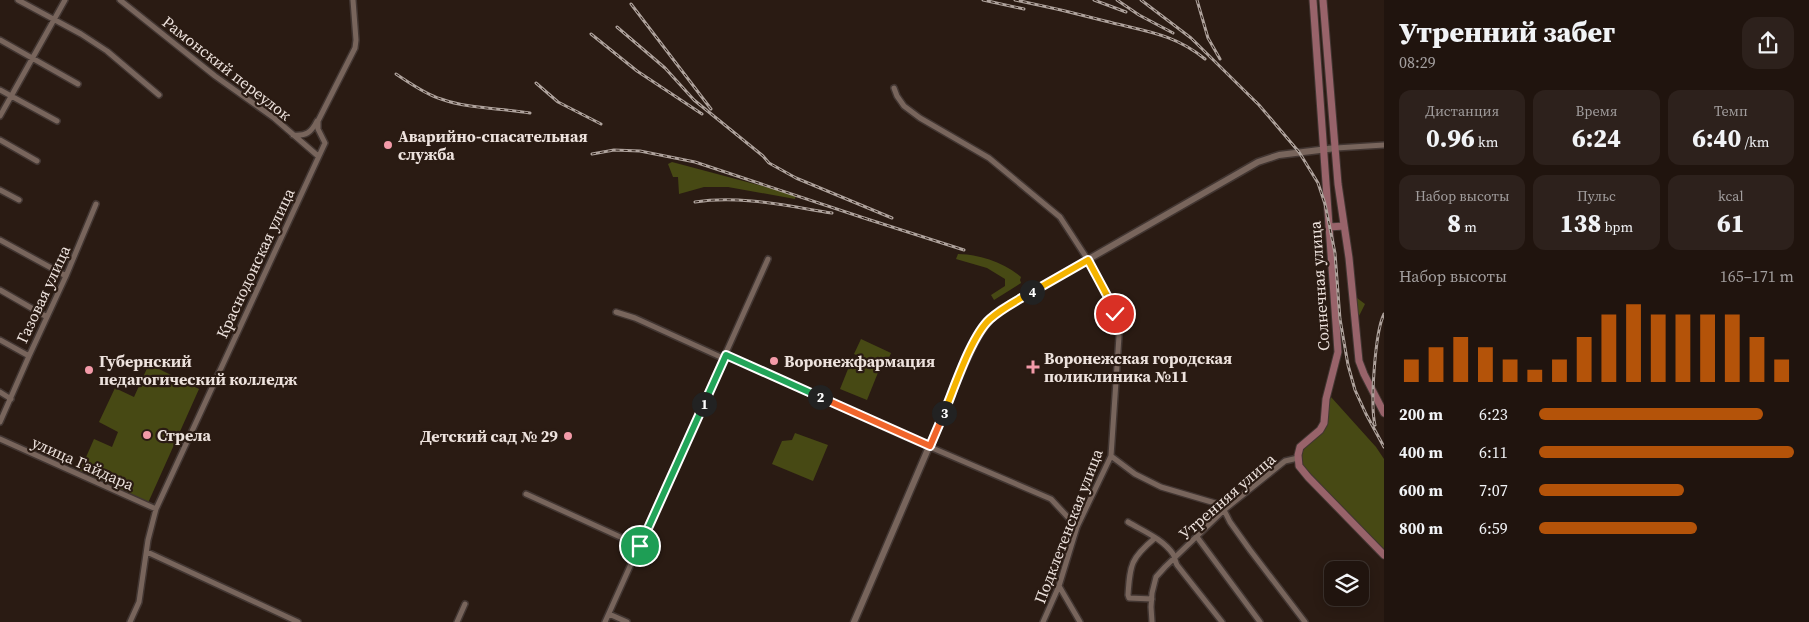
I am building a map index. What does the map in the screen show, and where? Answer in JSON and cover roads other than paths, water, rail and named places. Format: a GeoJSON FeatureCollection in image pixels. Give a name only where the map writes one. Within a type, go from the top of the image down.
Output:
{"type":"FeatureCollection","features":[{"type":"Feature","properties":{"kind":"main road","name":"Солнечная улица"},"geometry":{"type":"LineString","coordinates":[[1298,458],[1300,447],[1320,430],[1324,423],[1326,399],[1338,352],[1313,0]]}},
{"type":"Feature","properties":{"kind":"main road","name":"Солнечная улица"},"geometry":{"type":"LineString","coordinates":[[1323,0],[1338,184],[1359,361],[1384,413]]}},
{"type":"Feature","properties":{"kind":"main road"},"geometry":{"type":"LineString","coordinates":[[1329,226],[1344,226]]}},
{"type":"Feature","properties":{"kind":"main road"},"geometry":{"type":"LineString","coordinates":[[1298,458],[1302,470],[1308,478],[1384,555]]}},
{"type":"Feature","properties":{"kind":"street"},"geometry":{"type":"LineString","coordinates":[[18,0],[107,51],[159,95]]}},
{"type":"Feature","properties":{"kind":"street"},"geometry":{"type":"LineString","coordinates":[[0,116],[65,0]]}},
{"type":"Feature","properties":{"kind":"street","name":"Рамонский переулок"},"geometry":{"type":"LineString","coordinates":[[120,0],[215,76],[274,118],[318,156]]}},
{"type":"Feature","properties":{"kind":"street"},"geometry":{"type":"LineString","coordinates":[[293,135],[308,134],[312,131],[355,48],[353,0]]}},
{"type":"Feature","properties":{"kind":"street"},"geometry":{"type":"LineString","coordinates":[[0,40],[78,84]]}},
{"type":"Feature","properties":{"kind":"street","name":"Подклетенская улица"},"geometry":{"type":"LineString","coordinates":[[894,88],[901,101],[912,112],[989,158],[1060,217],[1088,260],[1115,314],[1118,336],[1111,456],[1109,464],[1077,527],[1059,586],[1043,622]]}},
{"type":"Feature","properties":{"kind":"street"},"geometry":{"type":"LineString","coordinates":[[0,90],[57,121]]}},
{"type":"Feature","properties":{"kind":"street","name":"Краснодонская улица"},"geometry":{"type":"LineString","coordinates":[[130,622],[139,602],[156,509],[325,143],[318,129],[318,121]]}},
{"type":"Feature","properties":{"kind":"street"},"geometry":{"type":"LineString","coordinates":[[0,140],[37,161]]}},
{"type":"Feature","properties":{"kind":"street"},"geometry":{"type":"LineString","coordinates":[[854,622],[964,365],[985,324],[1000,310],[1258,162],[1279,155],[1324,149],[1384,145]]}},
{"type":"Feature","properties":{"kind":"street"},"geometry":{"type":"LineString","coordinates":[[0,190],[19,200]]}},
{"type":"Feature","properties":{"kind":"street","name":"Газовая улица"},"geometry":{"type":"LineString","coordinates":[[0,422],[66,276],[96,204]]}},
{"type":"Feature","properties":{"kind":"street"},"geometry":{"type":"LineString","coordinates":[[0,240],[66,276]]}},
{"type":"Feature","properties":{"kind":"street"},"geometry":{"type":"LineString","coordinates":[[605,622],[726,357],[768,259]]}},
{"type":"Feature","properties":{"kind":"street"},"geometry":{"type":"LineString","coordinates":[[0,290],[47,317]]}},
{"type":"Feature","properties":{"kind":"street"},"geometry":{"type":"LineString","coordinates":[[616,312],[642,321],[726,357],[1051,499],[1077,527]]}},
{"type":"Feature","properties":{"kind":"street"},"geometry":{"type":"LineString","coordinates":[[0,340],[29,356]]}},
{"type":"Feature","properties":{"kind":"street"},"geometry":{"type":"LineString","coordinates":[[0,392],[11,398]]}},
{"type":"Feature","properties":{"kind":"street","name":"улица Гайдара"},"geometry":{"type":"LineString","coordinates":[[0,439],[156,509]]}},
{"type":"Feature","properties":{"kind":"street"},"geometry":{"type":"LineString","coordinates":[[1111,456],[1135,474],[1161,487],[1216,503],[1224,510],[1230,522],[1250,550],[1305,622]]}},
{"type":"Feature","properties":{"kind":"street","name":"Утренняя улица"},"geometry":{"type":"LineString","coordinates":[[1152,622],[1152,599],[1156,577],[1224,510],[1285,461],[1298,458]]}},
{"type":"Feature","properties":{"kind":"street"},"geometry":{"type":"LineString","coordinates":[[526,494],[640,546]]}},
{"type":"Feature","properties":{"kind":"street","name":"Утренняя улица"},"geometry":{"type":"LineString","coordinates":[[1128,522],[1155,538],[1167,547],[1175,557]]}},
{"type":"Feature","properties":{"kind":"street"},"geometry":{"type":"LineString","coordinates":[[1197,537],[1260,622]]}},
{"type":"Feature","properties":{"kind":"street","name":"Утренняя улица"},"geometry":{"type":"LineString","coordinates":[[1152,599],[1133,599],[1129,598],[1128,595],[1130,570],[1133,561],[1140,550],[1155,538]]}},
{"type":"Feature","properties":{"kind":"street"},"geometry":{"type":"LineString","coordinates":[[147,552],[295,621]]}},
{"type":"Feature","properties":{"kind":"street"},"geometry":{"type":"LineString","coordinates":[[1175,557],[1177,565],[1222,622]]}},
{"type":"Feature","properties":{"kind":"street"},"geometry":{"type":"LineString","coordinates":[[1059,586],[1080,622]]}},
{"type":"Feature","properties":{"kind":"street"},"geometry":{"type":"LineString","coordinates":[[457,622],[465,604]]}},
{"type":"Feature","properties":{"kind":"street"},"geometry":{"type":"LineString","coordinates":[[609,614],[627,622]]}},
{"type":"Feature","properties":{"kind":"railway"},"geometry":{"type":"LineString","coordinates":[[983,0],[1024,9]]}},
{"type":"Feature","properties":{"kind":"railway"},"geometry":{"type":"LineString","coordinates":[[1015,0],[1157,34],[1193,50],[1205,59]]}},
{"type":"Feature","properties":{"kind":"railway"},"geometry":{"type":"LineString","coordinates":[[1094,0],[1126,12]]}},
{"type":"Feature","properties":{"kind":"railway"},"geometry":{"type":"LineString","coordinates":[[1117,0],[1139,15],[1173,33]]}},
{"type":"Feature","properties":{"kind":"railway"},"geometry":{"type":"LineString","coordinates":[[1141,0],[1191,38],[1259,105],[1299,152],[1318,183],[1325,204],[1335,253],[1340,319],[1348,365],[1355,390],[1384,447]]}},
{"type":"Feature","properties":{"kind":"railway"},"geometry":{"type":"LineString","coordinates":[[1197,0],[1208,38],[1220,59]]}},
{"type":"Feature","properties":{"kind":"railway"},"geometry":{"type":"LineString","coordinates":[[631,4],[711,109]]}},
{"type":"Feature","properties":{"kind":"railway"},"geometry":{"type":"LineString","coordinates":[[617,27],[665,68],[694,100],[763,156],[769,163],[796,178],[892,218]]}},
{"type":"Feature","properties":{"kind":"railway"},"geometry":{"type":"LineString","coordinates":[[591,34],[637,71],[702,114]]}},
{"type":"Feature","properties":{"kind":"railway"},"geometry":{"type":"LineString","coordinates":[[396,74],[418,88],[441,99],[474,107],[530,113]]}},
{"type":"Feature","properties":{"kind":"railway"},"geometry":{"type":"LineString","coordinates":[[536,83],[558,102],[601,124]]}},
{"type":"Feature","properties":{"kind":"railway"},"geometry":{"type":"LineString","coordinates":[[592,154],[614,150],[640,151],[695,162],[870,220]]}},
{"type":"Feature","properties":{"kind":"railway"},"geometry":{"type":"LineString","coordinates":[[695,202],[712,200],[746,201],[832,213]]}},
{"type":"Feature","properties":{"kind":"railway"},"geometry":{"type":"LineString","coordinates":[[864,218],[964,250]]}},
{"type":"Feature","properties":{"kind":"railway"},"geometry":{"type":"LineString","coordinates":[[1375,425],[1373,402],[1374,369],[1378,336],[1384,314]]}},
{"type":"Feature","properties":{"kind":"place","name":"Аварийно-спасательная служба"},"geometry":{"type":"Point","coordinates":[388,145]}},
{"type":"Feature","properties":{"kind":"place","name":"Воронежфармация"},"geometry":{"type":"Point","coordinates":[774,361]}},
{"type":"Feature","properties":{"kind":"place","name":"Воронежская городская поликлиника №11"},"geometry":{"type":"Point","coordinates":[1033,367]}},
{"type":"Feature","properties":{"kind":"place","name":"Губернский педагогический колледж"},"geometry":{"type":"Point","coordinates":[89,370]}},
{"type":"Feature","properties":{"kind":"place","name":"Стрела"},"geometry":{"type":"Point","coordinates":[147,435]}},
{"type":"Feature","properties":{"kind":"place","name":"Детский сад № 29"},"geometry":{"type":"Point","coordinates":[568,436]}}]}
